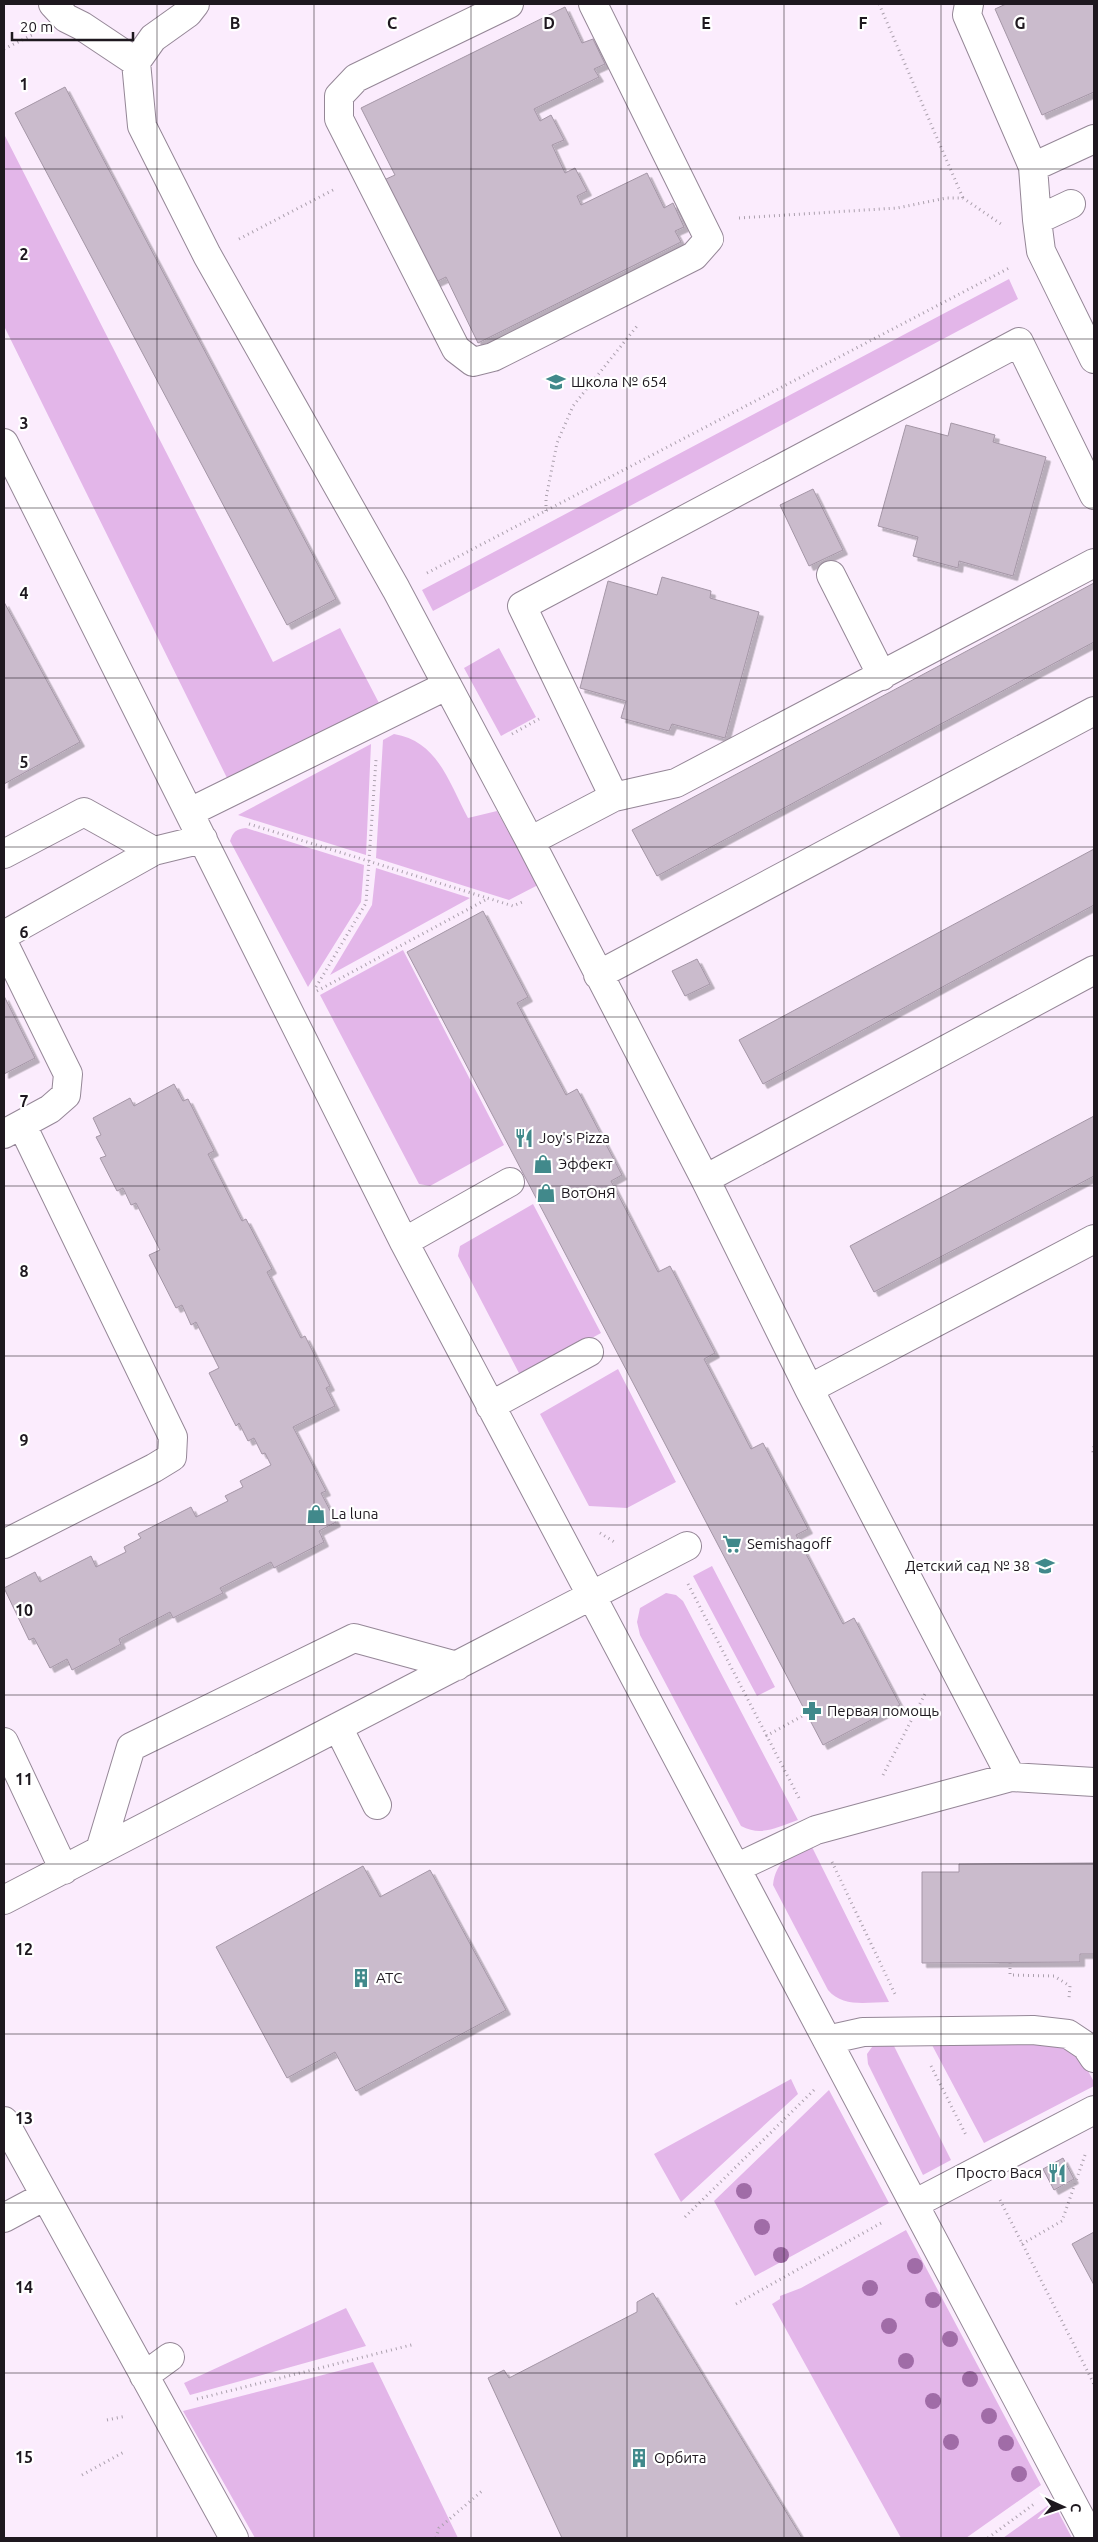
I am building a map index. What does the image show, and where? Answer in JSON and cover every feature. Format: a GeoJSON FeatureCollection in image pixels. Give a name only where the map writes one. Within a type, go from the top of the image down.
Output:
{"type":"FeatureCollection","features":[{"type":"Feature","properties":{"kind":"street"},"geometry":{"type":"LineString","coordinates":[[53,4],[66,18],[82,26],[136,62]]}},
{"type":"Feature","properties":{"kind":"street"},"geometry":{"type":"LineString","coordinates":[[195,4],[188,13],[152,38],[136,62],[142,126],[146,135],[207,255],[396,589],[530,841],[598,976],[705,1179],[809,1389],[1011,1777]]}},
{"type":"Feature","properties":{"kind":"street"},"geometry":{"type":"LineString","coordinates":[[509,4],[356,78],[339,96],[338,119],[456,349],[473,362],[493,357],[694,256],[709,239],[593,4]]}},
{"type":"Feature","properties":{"kind":"street"},"geometry":{"type":"LineString","coordinates":[[969,4],[967,14],[1034,167],[1041,251],[1094,359]]}},
{"type":"Feature","properties":{"kind":"street"},"geometry":{"type":"LineString","coordinates":[[1034,167],[1094,139]]}},
{"type":"Feature","properties":{"kind":"street"},"geometry":{"type":"LineString","coordinates":[[1038,220],[1072,204]]}},
{"type":"Feature","properties":{"kind":"street"},"geometry":{"type":"LineString","coordinates":[[614,797],[522,606],[1019,342],[1094,495]]}},
{"type":"Feature","properties":{"kind":"street"},"geometry":{"type":"LineString","coordinates":[[4,443],[194,810],[203,839],[404,1242],[1091,2538]]}},
{"type":"Feature","properties":{"kind":"street"},"geometry":{"type":"LineString","coordinates":[[530,841],[614,797],[676,783],[1094,563]]}},
{"type":"Feature","properties":{"kind":"street"},"geometry":{"type":"LineString","coordinates":[[831,575],[882,676]]}},
{"type":"Feature","properties":{"kind":"street"},"geometry":{"type":"LineString","coordinates":[[194,810],[446,686]]}},
{"type":"Feature","properties":{"kind":"street"},"geometry":{"type":"LineString","coordinates":[[598,976],[1094,711]]}},
{"type":"Feature","properties":{"kind":"street"},"geometry":{"type":"LineString","coordinates":[[4,854],[84,812],[154,851]]}},
{"type":"Feature","properties":{"kind":"street"},"geometry":{"type":"LineString","coordinates":[[4,935],[154,851],[203,839]]}},
{"type":"Feature","properties":{"kind":"street"},"geometry":{"type":"LineString","coordinates":[[4,944],[68,1074],[66,1095],[50,1109],[13,1129],[173,1437],[172,1457],[4,1544]]}},
{"type":"Feature","properties":{"kind":"street"},"geometry":{"type":"LineString","coordinates":[[705,1179],[1094,970]]}},
{"type":"Feature","properties":{"kind":"street"},"geometry":{"type":"LineString","coordinates":[[404,1242],[510,1182]]}},
{"type":"Feature","properties":{"kind":"street"},"geometry":{"type":"LineString","coordinates":[[809,1389],[1094,1239]]}},
{"type":"Feature","properties":{"kind":"street"},"geometry":{"type":"LineString","coordinates":[[490,1406],[590,1352]]}},
{"type":"Feature","properties":{"kind":"street"},"geometry":{"type":"LineString","coordinates":[[4,1900],[687,1546]]}},
{"type":"Feature","properties":{"kind":"street"},"geometry":{"type":"LineString","coordinates":[[100,1850],[131,1747],[354,1638],[456,1666]]}},
{"type":"Feature","properties":{"kind":"street"},"geometry":{"type":"LineString","coordinates":[[338,1728],[377,1805]]}},
{"type":"Feature","properties":{"kind":"street"},"geometry":{"type":"LineString","coordinates":[[4,1742],[64,1870]]}},
{"type":"Feature","properties":{"kind":"street"},"geometry":{"type":"LineString","coordinates":[[736,1868],[816,1830],[1011,1777],[1094,1782]]}},
{"type":"Feature","properties":{"kind":"street"},"geometry":{"type":"LineString","coordinates":[[827,2040],[863,2032],[1033,2030],[1068,2034],[1086,2046],[1094,2058]]}},
{"type":"Feature","properties":{"kind":"street"},"geometry":{"type":"LineString","coordinates":[[914,2204],[1094,2110]]}},
{"type":"Feature","properties":{"kind":"street"},"geometry":{"type":"LineString","coordinates":[[4,2121],[234,2538]]}},
{"type":"Feature","properties":{"kind":"street"},"geometry":{"type":"LineString","coordinates":[[4,2218],[45,2196]]}},
{"type":"Feature","properties":{"kind":"street"},"geometry":{"type":"LineString","coordinates":[[144,2376],[170,2357]]}},
{"type":"Feature","properties":{"kind":"path"},"geometry":{"type":"LineString","coordinates":[[396,589],[1041,251],[963,198],[879,4]]}},
{"type":"Feature","properties":{"kind":"path"},"geometry":{"type":"LineString","coordinates":[[269,224],[366,174]]}},
{"type":"Feature","properties":{"kind":"path"},"geometry":{"type":"LineString","coordinates":[[698,220],[897,208],[946,198],[963,198]]}},
{"type":"Feature","properties":{"kind":"path"},"geometry":{"type":"LineString","coordinates":[[546,511],[546,498],[557,443],[573,406],[640,322]]}},
{"type":"Feature","properties":{"kind":"path"},"geometry":{"type":"LineString","coordinates":[[482,751],[544,716]]}},
{"type":"Feature","properties":{"kind":"path"},"geometry":{"type":"LineString","coordinates":[[378,719],[366,903],[312,994],[487,899]]}},
{"type":"Feature","properties":{"kind":"path"},"geometry":{"type":"LineString","coordinates":[[194,810],[370,861],[513,906],[552,886]]}},
{"type":"Feature","properties":{"kind":"path"},"geometry":{"type":"LineString","coordinates":[[1094,1447],[1092,1449],[1094,1454]]}},
{"type":"Feature","properties":{"kind":"path"},"geometry":{"type":"LineString","coordinates":[[595,1531],[688,1583],[816,1830],[913,2032],[1094,2384]]}},
{"type":"Feature","properties":{"kind":"path"},"geometry":{"type":"LineString","coordinates":[[861,1818],[946,1652]]}},
{"type":"Feature","properties":{"kind":"path"},"geometry":{"type":"LineString","coordinates":[[766,1736],[806,1714]]}},
{"type":"Feature","properties":{"kind":"path"},"geometry":{"type":"LineString","coordinates":[[1010,1963],[1010,1975],[1054,1976],[1070,1986]]}},
{"type":"Feature","properties":{"kind":"path"},"geometry":{"type":"LineString","coordinates":[[685,2217],[840,2065]]}},
{"type":"Feature","properties":{"kind":"path"},"geometry":{"type":"LineString","coordinates":[[1022,2244],[1062,2221],[1087,2148]]}},
{"type":"Feature","properties":{"kind":"path"},"geometry":{"type":"LineString","coordinates":[[736,2304],[914,2204]]}},
{"type":"Feature","properties":{"kind":"path"},"geometry":{"type":"LineString","coordinates":[[192,2401],[415,2344]]}},
{"type":"Feature","properties":{"kind":"path"},"geometry":{"type":"LineString","coordinates":[[82,2475],[124,2452]]}},
{"type":"Feature","properties":{"kind":"path"},"geometry":{"type":"LineString","coordinates":[[988,2538],[1062,2483]]}},
{"type":"Feature","properties":{"kind":"path"},"geometry":{"type":"LineString","coordinates":[[436,2538],[439,2528],[482,2491]]}},
{"type":"Feature","properties":{"kind":"shaded area"},"geometry":{"type":"Polygon","coordinates":[[[4,134],[273,662],[340,628],[380,705],[229,782],[4,326],[4,134]]]}},
{"type":"Feature","properties":{"kind":"shaded area"},"geometry":{"type":"Polygon","coordinates":[[[1009,279],[1018,299],[433,611],[422,590],[1009,279]]]}},
{"type":"Feature","properties":{"kind":"shaded area"},"geometry":{"type":"Polygon","coordinates":[[[499,648],[536,717],[501,736],[464,668],[499,648]]]}},
{"type":"Feature","properties":{"kind":"shaded area"},"geometry":{"type":"Polygon","coordinates":[[[394,734],[409,738],[432,754],[448,778],[468,818],[497,811],[538,885],[509,900],[376,858],[383,740],[394,734]]]}},
{"type":"Feature","properties":{"kind":"shaded area"},"geometry":{"type":"Polygon","coordinates":[[[371,744],[366,855],[238,815],[371,744]]]}},
{"type":"Feature","properties":{"kind":"shaded area"},"geometry":{"type":"Polygon","coordinates":[[[246,828],[364,865],[361,902],[308,987],[230,841],[235,832],[246,828]]]}},
{"type":"Feature","properties":{"kind":"shaded area"},"geometry":{"type":"Polygon","coordinates":[[[376,868],[470,898],[330,975],[372,905],[376,868]]]}},
{"type":"Feature","properties":{"kind":"shaded area"},"geometry":{"type":"Polygon","coordinates":[[[403,950],[504,1145],[430,1186],[419,1184],[320,995],[403,950]]]}},
{"type":"Feature","properties":{"kind":"shaded area"},"geometry":{"type":"Polygon","coordinates":[[[533,1204],[601,1333],[521,1377],[458,1256],[460,1246],[533,1204]]]}},
{"type":"Feature","properties":{"kind":"shaded area"},"geometry":{"type":"Polygon","coordinates":[[[618,1369],[676,1482],[627,1508],[589,1506],[540,1414],[618,1369]]]}},
{"type":"Feature","properties":{"kind":"shaded area"},"geometry":{"type":"Polygon","coordinates":[[[712,1566],[775,1687],[757,1696],[693,1576],[712,1566]]]}},
{"type":"Feature","properties":{"kind":"shaded area"},"geometry":{"type":"Polygon","coordinates":[[[666,1593],[676,1595],[683,1601],[798,1820],[763,1831],[756,1831],[741,1826],[640,1635],[637,1622],[640,1608],[666,1593]]]}},
{"type":"Feature","properties":{"kind":"shaded area"},"geometry":{"type":"Polygon","coordinates":[[[811,1845],[889,2002],[848,2002],[834,1996],[828,1990],[773,1885],[777,1870],[781,1864],[811,1845]]]}},
{"type":"Feature","properties":{"kind":"shaded area"},"geometry":{"type":"Polygon","coordinates":[[[877,2040],[892,2042],[951,2160],[923,2175],[868,2064],[867,2054],[877,2040]]]}},
{"type":"Feature","properties":{"kind":"shaded area"},"geometry":{"type":"Polygon","coordinates":[[[1059,2043],[1081,2058],[1094,2082],[1094,2086],[984,2143],[932,2045],[1059,2043]]]}},
{"type":"Feature","properties":{"kind":"shaded area"},"geometry":{"type":"Polygon","coordinates":[[[791,2079],[798,2094],[681,2202],[654,2154],[791,2079]]]}},
{"type":"Feature","properties":{"kind":"shaded area"},"geometry":{"type":"Polygon","coordinates":[[[829,2090],[889,2203],[755,2276],[714,2201],[829,2090]]]}},
{"type":"Feature","properties":{"kind":"shaded area"},"geometry":{"type":"Polygon","coordinates":[[[906,2230],[1041,2485],[966,2538],[901,2538],[772,2304],[780,2299],[780,2296],[801,2288],[906,2230]]]}},
{"type":"Feature","properties":{"kind":"shaded area"},"geometry":{"type":"Polygon","coordinates":[[[346,2308],[366,2346],[190,2395],[184,2383],[346,2308]]]}},
{"type":"Feature","properties":{"kind":"shaded area"},"geometry":{"type":"Polygon","coordinates":[[[373,2362],[458,2538],[255,2538],[183,2411],[373,2362]]]}},
{"type":"Feature","properties":{"kind":"shaded area"},"geometry":{"type":"Polygon","coordinates":[[[1053,2502],[1072,2538],[1003,2538],[1053,2502]]]}},
{"type":"Feature","properties":{"kind":"building"},"geometry":{"type":"Polygon","coordinates":[[[1006,4],[1094,4],[1094,92],[1042,115],[995,9],[1006,4]]]}},
{"type":"Feature","properties":{"kind":"building"},"geometry":{"type":"Polygon","coordinates":[[[565,7],[582,43],[593,39],[605,64],[594,69],[599,77],[534,109],[540,121],[551,115],[564,140],[552,145],[565,173],[575,168],[587,191],[577,196],[581,205],[647,173],[664,208],[673,203],[684,227],[675,231],[681,242],[478,343],[446,277],[434,283],[384,180],[395,175],[361,108],[565,7]]]}},
{"type":"Feature","properties":{"kind":"building"},"geometry":{"type":"Polygon","coordinates":[[[65,87],[336,599],[287,625],[15,113],[65,87]]]}},
{"type":"Feature","properties":{"kind":"building"},"geometry":{"type":"Polygon","coordinates":[[[951,423],[995,435],[993,442],[1046,457],[1013,576],[959,561],[958,568],[913,556],[918,537],[878,526],[906,425],[948,436],[951,423]]]}},
{"type":"Feature","properties":{"kind":"building"},"geometry":{"type":"Polygon","coordinates":[[[813,489],[843,550],[809,566],[780,505],[813,489]]]}},
{"type":"Feature","properties":{"kind":"building"},"geometry":{"type":"Polygon","coordinates":[[[662,577],[711,591],[710,598],[759,612],[725,738],[672,724],[669,731],[621,718],[626,701],[580,688],[608,581],[657,595],[662,577]]]}},
{"type":"Feature","properties":{"kind":"building"},"geometry":{"type":"Polygon","coordinates":[[[1094,583],[1094,642],[657,876],[632,830],[1094,583]]]}},
{"type":"Feature","properties":{"kind":"building"},"geometry":{"type":"Polygon","coordinates":[[[4,602],[80,742],[4,784],[4,602]]]}},
{"type":"Feature","properties":{"kind":"building"},"geometry":{"type":"Polygon","coordinates":[[[1094,849],[1094,905],[763,1084],[739,1040],[1094,849]]]}},
{"type":"Feature","properties":{"kind":"building"},"geometry":{"type":"Polygon","coordinates":[[[483,911],[528,997],[517,1003],[566,1095],[577,1089],[622,1175],[611,1181],[658,1272],[670,1266],[715,1353],[704,1359],[751,1449],[763,1443],[808,1529],[796,1535],[843,1624],[854,1618],[900,1705],[823,1745],[407,952],[483,911]]]}},
{"type":"Feature","properties":{"kind":"building"},"geometry":{"type":"Polygon","coordinates":[[[697,959],[710,984],[685,996],[672,971],[697,959]]]}},
{"type":"Feature","properties":{"kind":"building"},"geometry":{"type":"Polygon","coordinates":[[[4,996],[35,1058],[4,1074],[4,996]]]}},
{"type":"Feature","properties":{"kind":"building"},"geometry":{"type":"Polygon","coordinates":[[[174,1084],[183,1101],[188,1099],[214,1151],[208,1154],[242,1221],[246,1219],[272,1269],[267,1272],[301,1338],[305,1336],[330,1386],[326,1388],[335,1406],[293,1427],[326,1491],[321,1493],[336,1522],[319,1531],[324,1542],[274,1568],[271,1562],[220,1588],[223,1593],[173,1618],[170,1612],[119,1639],[121,1644],[72,1670],[67,1659],[50,1668],[34,1638],[29,1640],[4,1588],[35,1572],[40,1582],[91,1556],[96,1567],[126,1552],[124,1547],[141,1538],[138,1534],[191,1507],[196,1517],[228,1501],[225,1496],[243,1487],[240,1481],[271,1465],[265,1453],[262,1454],[254,1438],[248,1441],[239,1423],[236,1426],[209,1373],[219,1368],[196,1322],[191,1325],[182,1305],[176,1308],[149,1255],[160,1250],[136,1203],[131,1205],[123,1188],[117,1191],[100,1158],[106,1156],[96,1137],[101,1135],[93,1118],[130,1098],[134,1106],[174,1084]]]}},
{"type":"Feature","properties":{"kind":"building"},"geometry":{"type":"Polygon","coordinates":[[[1094,1116],[1094,1176],[874,1292],[850,1246],[1094,1116]]]}},
{"type":"Feature","properties":{"kind":"building"},"geometry":{"type":"Polygon","coordinates":[[[1094,1863],[1094,1954],[1080,1954],[1080,1962],[922,1963],[922,1872],[959,1872],[959,1864],[1094,1863]]]}},
{"type":"Feature","properties":{"kind":"building","name":"АТС"},"geometry":{"type":"Polygon","coordinates":[[[363,1866],[380,1897],[430,1870],[506,2010],[356,2091],[335,2052],[287,2078],[216,1947],[363,1866]]]}},
{"type":"Feature","properties":{"kind":"building"},"geometry":{"type":"Polygon","coordinates":[[[1063,2158],[1074,2179],[1054,2190],[1043,2169],[1063,2158]]]}},
{"type":"Feature","properties":{"kind":"building"},"geometry":{"type":"Polygon","coordinates":[[[1094,2232],[1094,2285],[1072,2244],[1094,2232]]]}},
{"type":"Feature","properties":{"kind":"building","name":"Орбита"},"geometry":{"type":"Polygon","coordinates":[[[653,2293],[802,2538],[562,2538],[488,2378],[504,2370],[509,2378],[637,2312],[637,2302],[653,2293]]]}},
{"type":"Feature","properties":{"kind":"place","name":"Школа № 654"},"geometry":{"type":"Point","coordinates":[556,382]}},
{"type":"Feature","properties":{"kind":"place","name":"Joy's Pizza"},"geometry":{"type":"Point","coordinates":[524,1138]}},
{"type":"Feature","properties":{"kind":"place","name":"Эффект"},"geometry":{"type":"Point","coordinates":[543,1164]}},
{"type":"Feature","properties":{"kind":"place","name":"ВотОнЯ"},"geometry":{"type":"Point","coordinates":[546,1193]}},
{"type":"Feature","properties":{"kind":"place","name":"La luna"},"geometry":{"type":"Point","coordinates":[316,1514]}},
{"type":"Feature","properties":{"kind":"place","name":"Semishagoff"},"geometry":{"type":"Point","coordinates":[732,1544]}},
{"type":"Feature","properties":{"kind":"place","name":"Детский сад № 38"},"geometry":{"type":"Point","coordinates":[1045,1566]}},
{"type":"Feature","properties":{"kind":"place","name":"Первая помощь"},"geometry":{"type":"Point","coordinates":[812,1711]}},
{"type":"Feature","properties":{"kind":"place","name":"АТС"},"geometry":{"type":"Point","coordinates":[361,1978]}},
{"type":"Feature","properties":{"kind":"place","name":"Просто Вася"},"geometry":{"type":"Point","coordinates":[1057,2173]}},
{"type":"Feature","properties":{"kind":"place","name":"Орбита"},"geometry":{"type":"Point","coordinates":[639,2458]}}]}
